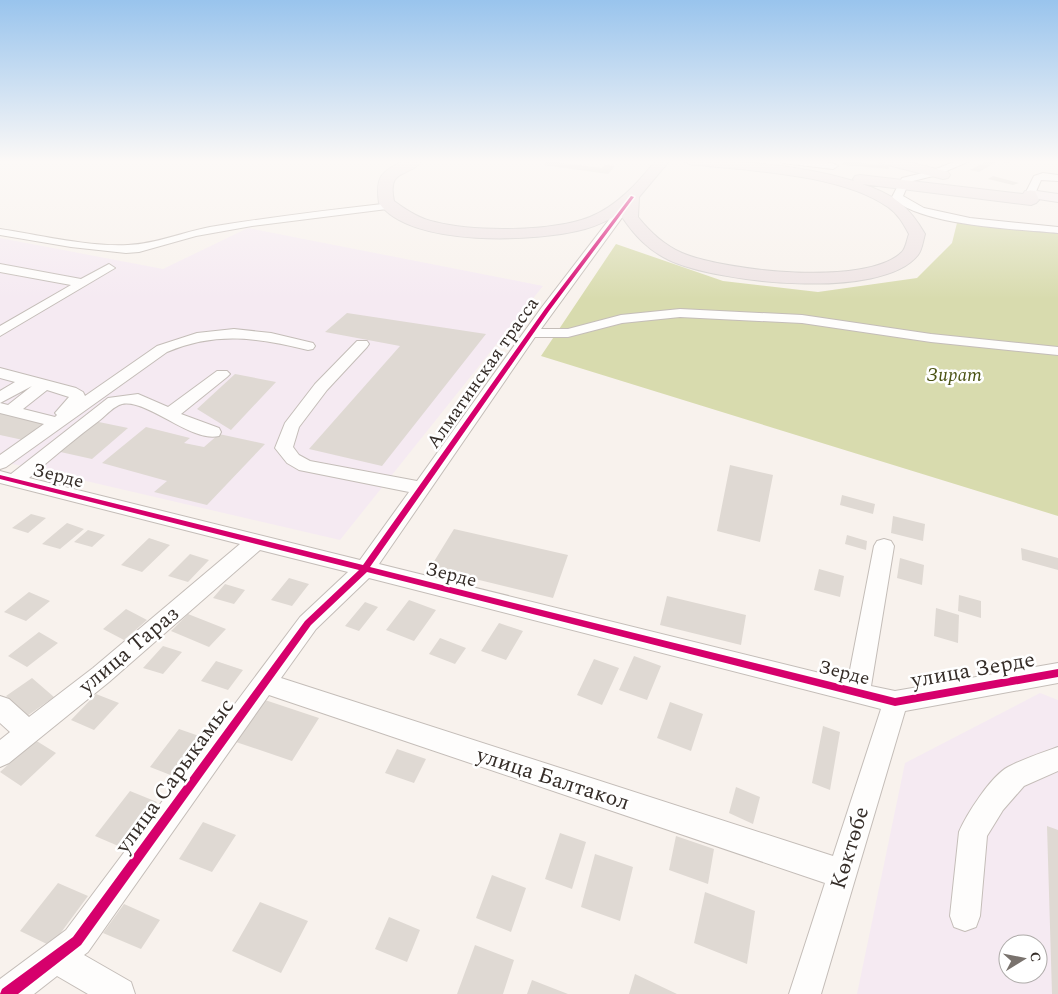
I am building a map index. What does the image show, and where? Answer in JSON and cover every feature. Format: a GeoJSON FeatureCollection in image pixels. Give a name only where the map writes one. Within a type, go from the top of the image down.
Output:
{"type":"FeatureCollection","features":[{"type":"Feature","properties":{"kind":"highway"},"geometry":{"type":"LineString","coordinates":[[392,206],[404,216],[434,227],[479,232],[561,230],[596,220],[617,206]]}},
{"type":"Feature","properties":{"kind":"highway"},"geometry":{"type":"LineString","coordinates":[[631,206],[630,217],[644,236],[675,256],[705,266],[740,274],[815,279],[878,272],[899,262],[911,252],[917,234],[905,213],[896,206]]}},
{"type":"Feature","properties":{"kind":"highway"},"geometry":{"type":"LineString","coordinates":[[583,223],[598,224],[608,229],[626,227],[640,230]]}},
{"type":"Feature","properties":{"kind":"street"},"geometry":{"type":"LineString","coordinates":[[0,232],[71,244],[126,249],[148,246],[195,232],[388,206]]}},
{"type":"Feature","properties":{"kind":"street","name":"Алматинская трасса"},"geometry":{"type":"LineString","coordinates":[[364,570],[531,333],[625,206]]}},
{"type":"Feature","properties":{"kind":"street"},"geometry":{"type":"LineString","coordinates":[[913,206],[921,211],[970,221],[1058,230]]}},
{"type":"Feature","properties":{"kind":"street"},"geometry":{"type":"LineString","coordinates":[[0,268],[83,283]]}},
{"type":"Feature","properties":{"kind":"street"},"geometry":{"type":"LineString","coordinates":[[0,332],[109,268]]}},
{"type":"Feature","properties":{"kind":"street"},"geometry":{"type":"LineString","coordinates":[[531,333],[568,333],[620,319],[689,313],[802,319],[931,338],[1058,351]]}},
{"type":"Feature","properties":{"kind":"street"},"geometry":{"type":"LineString","coordinates":[[4,460],[162,349],[179,340],[202,336],[251,333],[280,338],[308,346]]}},
{"type":"Feature","properties":{"kind":"street"},"geometry":{"type":"LineString","coordinates":[[362,344],[321,387],[291,427],[284,448],[293,460],[305,466],[422,488]]}},
{"type":"Feature","properties":{"kind":"street"},"geometry":{"type":"LineString","coordinates":[[0,373],[37,382],[77,395],[77,399],[72,405],[4,460]]}},
{"type":"Feature","properties":{"kind":"street"},"geometry":{"type":"LineString","coordinates":[[170,414],[222,374]]}},
{"type":"Feature","properties":{"kind":"street"},"geometry":{"type":"LineString","coordinates":[[3,406],[37,382]]}},
{"type":"Feature","properties":{"kind":"street"},"geometry":{"type":"LineString","coordinates":[[7,479],[114,401],[138,400],[213,432]]}},
{"type":"Feature","properties":{"kind":"street"},"geometry":{"type":"LineString","coordinates":[[3,406],[52,421]]}},
{"type":"Feature","properties":{"kind":"street","name":"Зерде"},"geometry":{"type":"LineString","coordinates":[[7,479],[894,702]]}},
{"type":"Feature","properties":{"kind":"street","name":"улица Тараз"},"geometry":{"type":"LineString","coordinates":[[0,755],[100,675],[256,542]]}},
{"type":"Feature","properties":{"kind":"street"},"geometry":{"type":"LineString","coordinates":[[858,693],[884,546]]}},
{"type":"Feature","properties":{"kind":"street","name":"улица Сарыкамыс"},"geometry":{"type":"LineString","coordinates":[[7,994],[77,941],[308,623],[364,570]]}},
{"type":"Feature","properties":{"kind":"street","name":"улица Зерде"},"geometry":{"type":"LineString","coordinates":[[894,702],[1058,673]]}},
{"type":"Feature","properties":{"kind":"street","name":"улица Балтакол"},"geometry":{"type":"LineString","coordinates":[[264,683],[842,874]]}},
{"type":"Feature","properties":{"kind":"street","name":"Көктөбе"},"geometry":{"type":"LineString","coordinates":[[805,994],[894,702]]}},
{"type":"Feature","properties":{"kind":"street"},"geometry":{"type":"LineString","coordinates":[[0,707],[28,733]]}},
{"type":"Feature","properties":{"kind":"street"},"geometry":{"type":"LineString","coordinates":[[965,916],[973,832],[993,801],[1015,777],[1058,759]]}},
{"type":"Feature","properties":{"kind":"street"},"geometry":{"type":"LineString","coordinates":[[56,957],[119,994]]}},
{"type":"Feature","properties":{"kind":"shaded area"},"geometry":{"type":"Polygon","coordinates":[[[248,228],[543,286],[340,540],[0,461],[0,238],[163,269],[248,228]]]}},
{"type":"Feature","properties":{"kind":"shaded area"},"geometry":{"type":"Polygon","coordinates":[[[1040,693],[1058,700],[1058,994],[857,994],[905,763],[1040,693]]]}},
{"type":"Feature","properties":{"kind":"green space","name":"Зират"},"geometry":{"type":"Polygon","coordinates":[[[957,223],[1058,233],[1058,516],[541,356],[616,244],[723,281],[818,292],[917,278],[952,243],[957,223]]]}},
{"type":"Feature","properties":{"kind":"building"},"geometry":{"type":"Polygon","coordinates":[[[347,313],[486,334],[382,466],[309,449],[400,346],[325,332],[347,313]]]}},
{"type":"Feature","properties":{"kind":"building"},"geometry":{"type":"Polygon","coordinates":[[[235,374],[276,382],[231,430],[197,409],[235,374]]]}},
{"type":"Feature","properties":{"kind":"building"},"geometry":{"type":"Polygon","coordinates":[[[0,413],[45,424],[23,440],[0,435],[0,413]]]}},
{"type":"Feature","properties":{"kind":"building"},"geometry":{"type":"Polygon","coordinates":[[[94,421],[128,428],[92,459],[56,451],[94,421]]]}},
{"type":"Feature","properties":{"kind":"building"},"geometry":{"type":"Polygon","coordinates":[[[146,427],[190,438],[184,443],[204,447],[219,434],[265,444],[207,505],[154,492],[167,481],[102,463],[146,427]]]}},
{"type":"Feature","properties":{"kind":"building"},"geometry":{"type":"Polygon","coordinates":[[[730,465],[773,475],[760,542],[717,531],[730,465]]]}},
{"type":"Feature","properties":{"kind":"building"},"geometry":{"type":"Polygon","coordinates":[[[842,495],[875,504],[873,514],[840,505],[842,495]]]}},
{"type":"Feature","properties":{"kind":"building"},"geometry":{"type":"Polygon","coordinates":[[[31,514],[46,518],[28,533],[12,528],[31,514]]]}},
{"type":"Feature","properties":{"kind":"building"},"geometry":{"type":"Polygon","coordinates":[[[893,516],[925,524],[923,541],[891,533],[893,516]]]}},
{"type":"Feature","properties":{"kind":"building"},"geometry":{"type":"Polygon","coordinates":[[[67,523],[84,529],[60,549],[42,544],[67,523]]]}},
{"type":"Feature","properties":{"kind":"building"},"geometry":{"type":"Polygon","coordinates":[[[454,529],[568,555],[553,598],[430,568],[454,529]]]}},
{"type":"Feature","properties":{"kind":"building"},"geometry":{"type":"Polygon","coordinates":[[[88,530],[105,535],[92,547],[74,542],[88,530]]]}},
{"type":"Feature","properties":{"kind":"building"},"geometry":{"type":"Polygon","coordinates":[[[847,535],[867,541],[866,550],[845,544],[847,535]]]}},
{"type":"Feature","properties":{"kind":"building"},"geometry":{"type":"Polygon","coordinates":[[[149,538],[170,545],[142,572],[121,565],[149,538]]]}},
{"type":"Feature","properties":{"kind":"building"},"geometry":{"type":"Polygon","coordinates":[[[1021,548],[1058,558],[1058,570],[1022,560],[1021,548]]]}},
{"type":"Feature","properties":{"kind":"building"},"geometry":{"type":"Polygon","coordinates":[[[190,554],[209,560],[188,582],[168,576],[190,554]]]}},
{"type":"Feature","properties":{"kind":"building"},"geometry":{"type":"Polygon","coordinates":[[[900,558],[924,565],[922,585],[897,578],[900,558]]]}},
{"type":"Feature","properties":{"kind":"building"},"geometry":{"type":"Polygon","coordinates":[[[819,569],[844,576],[840,597],[814,590],[819,569]]]}},
{"type":"Feature","properties":{"kind":"building"},"geometry":{"type":"Polygon","coordinates":[[[289,578],[309,584],[292,606],[271,600],[289,578]]]}},
{"type":"Feature","properties":{"kind":"building"},"geometry":{"type":"Polygon","coordinates":[[[225,584],[245,590],[234,604],[213,598],[225,584]]]}},
{"type":"Feature","properties":{"kind":"building"},"geometry":{"type":"Polygon","coordinates":[[[29,592],[50,601],[26,621],[4,612],[29,592]]]}},
{"type":"Feature","properties":{"kind":"building"},"geometry":{"type":"Polygon","coordinates":[[[959,595],[981,601],[981,618],[958,611],[959,595]]]}},
{"type":"Feature","properties":{"kind":"building"},"geometry":{"type":"Polygon","coordinates":[[[667,596],[746,615],[741,645],[660,625],[667,596]]]}},
{"type":"Feature","properties":{"kind":"building"},"geometry":{"type":"Polygon","coordinates":[[[409,600],[436,610],[414,641],[386,630],[409,600]]]}},
{"type":"Feature","properties":{"kind":"building"},"geometry":{"type":"Polygon","coordinates":[[[365,602],[378,607],[359,631],[345,626],[365,602]]]}},
{"type":"Feature","properties":{"kind":"building"},"geometry":{"type":"Polygon","coordinates":[[[936,608],[959,615],[958,643],[934,636],[936,608]]]}},
{"type":"Feature","properties":{"kind":"building"},"geometry":{"type":"Polygon","coordinates":[[[126,609],[147,620],[124,640],[103,629],[126,609]]]}},
{"type":"Feature","properties":{"kind":"building"},"geometry":{"type":"Polygon","coordinates":[[[188,614],[226,629],[209,647],[171,631],[188,614]]]}},
{"type":"Feature","properties":{"kind":"building"},"geometry":{"type":"Polygon","coordinates":[[[499,623],[523,631],[506,660],[481,651],[499,623]]]}},
{"type":"Feature","properties":{"kind":"building"},"geometry":{"type":"Polygon","coordinates":[[[39,632],[58,643],[27,667],[8,656],[39,632]]]}},
{"type":"Feature","properties":{"kind":"building"},"geometry":{"type":"Polygon","coordinates":[[[440,638],[466,648],[455,664],[429,654],[440,638]]]}},
{"type":"Feature","properties":{"kind":"building"},"geometry":{"type":"Polygon","coordinates":[[[163,646],[182,652],[163,674],[143,668],[163,646]]]}},
{"type":"Feature","properties":{"kind":"building"},"geometry":{"type":"Polygon","coordinates":[[[634,656],[661,666],[647,700],[619,690],[634,656]]]}},
{"type":"Feature","properties":{"kind":"building"},"geometry":{"type":"Polygon","coordinates":[[[594,659],[619,668],[602,705],[577,695],[594,659]]]}},
{"type":"Feature","properties":{"kind":"building"},"geometry":{"type":"Polygon","coordinates":[[[216,661],[243,670],[228,690],[201,681],[216,661]]]}},
{"type":"Feature","properties":{"kind":"building"},"geometry":{"type":"Polygon","coordinates":[[[32,678],[54,697],[27,716],[6,696],[32,678]]]}},
{"type":"Feature","properties":{"kind":"building"},"geometry":{"type":"Polygon","coordinates":[[[96,694],[119,703],[94,730],[71,720],[96,694]]]}},
{"type":"Feature","properties":{"kind":"building"},"geometry":{"type":"Polygon","coordinates":[[[265,700],[319,718],[292,761],[236,742],[265,700]]]}},
{"type":"Feature","properties":{"kind":"building"},"geometry":{"type":"Polygon","coordinates":[[[670,702],[703,714],[691,751],[657,738],[670,702]]]}},
{"type":"Feature","properties":{"kind":"building"},"geometry":{"type":"Polygon","coordinates":[[[823,726],[840,732],[830,790],[812,783],[823,726]]]}},
{"type":"Feature","properties":{"kind":"building"},"geometry":{"type":"Polygon","coordinates":[[[179,729],[202,737],[173,776],[150,767],[179,729]]]}},
{"type":"Feature","properties":{"kind":"building"},"geometry":{"type":"Polygon","coordinates":[[[35,740],[56,753],[21,786],[0,772],[35,740]]]}},
{"type":"Feature","properties":{"kind":"building"},"geometry":{"type":"Polygon","coordinates":[[[397,749],[426,759],[414,783],[385,773],[397,749]]]}},
{"type":"Feature","properties":{"kind":"building"},"geometry":{"type":"Polygon","coordinates":[[[736,787],[760,797],[753,824],[729,813],[736,787]]]}},
{"type":"Feature","properties":{"kind":"building"},"geometry":{"type":"Polygon","coordinates":[[[130,791],[157,802],[123,848],[95,836],[130,791]]]}},
{"type":"Feature","properties":{"kind":"building"},"geometry":{"type":"Polygon","coordinates":[[[203,822],[236,835],[212,872],[179,859],[203,822]]]}},
{"type":"Feature","properties":{"kind":"building"},"geometry":{"type":"Polygon","coordinates":[[[1047,826],[1058,830],[1058,994],[1052,994],[1047,826]]]}},
{"type":"Feature","properties":{"kind":"building"},"geometry":{"type":"Polygon","coordinates":[[[560,833],[586,842],[572,889],[545,879],[560,833]]]}},
{"type":"Feature","properties":{"kind":"building"},"geometry":{"type":"Polygon","coordinates":[[[676,836],[714,849],[708,884],[669,870],[676,836]]]}},
{"type":"Feature","properties":{"kind":"building"},"geometry":{"type":"Polygon","coordinates":[[[595,854],[633,867],[620,921],[581,907],[595,854]]]}},
{"type":"Feature","properties":{"kind":"building"},"geometry":{"type":"Polygon","coordinates":[[[492,875],[526,888],[511,932],[476,918],[492,875]]]}},
{"type":"Feature","properties":{"kind":"building"},"geometry":{"type":"Polygon","coordinates":[[[58,883],[88,896],[51,946],[20,931],[58,883]]]}},
{"type":"Feature","properties":{"kind":"building"},"geometry":{"type":"Polygon","coordinates":[[[705,892],[755,911],[747,964],[694,943],[705,892]]]}},
{"type":"Feature","properties":{"kind":"building"},"geometry":{"type":"Polygon","coordinates":[[[260,902],[308,921],[281,973],[232,951],[260,902]]]}},
{"type":"Feature","properties":{"kind":"building"},"geometry":{"type":"Polygon","coordinates":[[[124,904],[160,920],[141,949],[103,933],[124,904]]]}},
{"type":"Feature","properties":{"kind":"building"},"geometry":{"type":"Polygon","coordinates":[[[389,917],[420,930],[407,962],[375,949],[389,917]]]}},
{"type":"Feature","properties":{"kind":"building"},"geometry":{"type":"Polygon","coordinates":[[[475,945],[514,960],[503,994],[457,994],[475,945]]]}},
{"type":"Feature","properties":{"kind":"building"},"geometry":{"type":"Polygon","coordinates":[[[635,974],[677,994],[629,994],[635,974]]]}},
{"type":"Feature","properties":{"kind":"building"},"geometry":{"type":"Polygon","coordinates":[[[532,980],[568,994],[527,994],[532,980]]]}},
{"type":"Feature","properties":{"kind":"cycle path"},"geometry":{"type":"LineString","coordinates":[[7,994],[77,941],[308,623],[364,570],[547,310],[625,206]]}},
{"type":"Feature","properties":{"kind":"cycle path"},"geometry":{"type":"LineString","coordinates":[[0,477],[895,702],[1058,673]]}}]}
